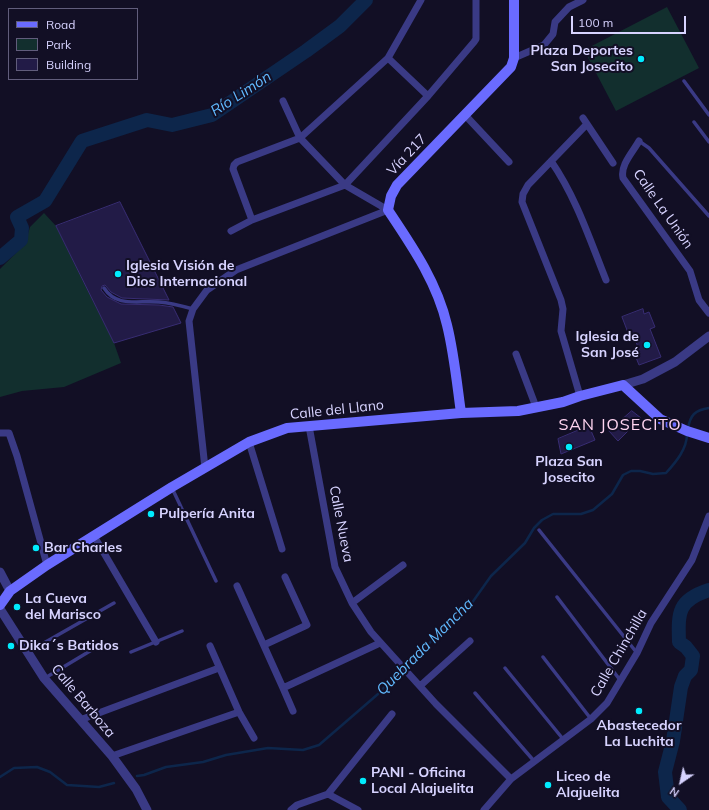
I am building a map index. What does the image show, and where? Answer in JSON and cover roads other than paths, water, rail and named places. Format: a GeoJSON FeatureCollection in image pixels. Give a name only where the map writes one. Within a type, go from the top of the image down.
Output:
{"type":"FeatureCollection","features":[{"type":"Feature","properties":{"kind":"main road"},"geometry":{"type":"LineString","coordinates":[[514,0],[514,58]]}},
{"type":"Feature","properties":{"kind":"main road","name":"Vía 217"},"geometry":{"type":"LineString","coordinates":[[388,210],[391,196],[397,184],[511,67],[514,58]]}},
{"type":"Feature","properties":{"kind":"main road"},"geometry":{"type":"LineString","coordinates":[[388,210],[417,254],[434,287],[447,324],[461,413]]}},
{"type":"Feature","properties":{"kind":"main road"},"geometry":{"type":"LineString","coordinates":[[623,385],[660,418],[687,431],[709,438]]}},
{"type":"Feature","properties":{"kind":"main road","name":"Calle del Llano"},"geometry":{"type":"LineString","coordinates":[[0,605],[10,592],[47,565],[172,487],[249,442],[287,428],[461,413],[518,411],[564,402],[580,396],[623,385]]}},
{"type":"Feature","properties":{"kind":"street"},"geometry":{"type":"LineString","coordinates":[[252,220],[233,169],[234,165],[237,162],[300,138],[388,58],[421,0]]}},
{"type":"Feature","properties":{"kind":"street"},"geometry":{"type":"LineString","coordinates":[[231,231],[252,220],[345,185],[428,96],[476,39],[476,0]]}},
{"type":"Feature","properties":{"kind":"street"},"geometry":{"type":"LineString","coordinates":[[514,58],[544,46],[553,34],[555,22],[569,7],[583,0]]}},
{"type":"Feature","properties":{"kind":"street"},"geometry":{"type":"LineString","coordinates":[[388,58],[428,96]]}},
{"type":"Feature","properties":{"kind":"street"},"geometry":{"type":"LineString","coordinates":[[283,102],[300,138],[345,185],[388,210]]}},
{"type":"Feature","properties":{"kind":"street"},"geometry":{"type":"LineString","coordinates":[[465,115],[509,162]]}},
{"type":"Feature","properties":{"kind":"street"},"geometry":{"type":"LineString","coordinates":[[580,396],[561,331],[563,309],[561,300],[522,202],[523,194],[528,185],[551,161],[585,121],[613,163]]}},
{"type":"Feature","properties":{"kind":"street","name":"Calle La Unión"},"geometry":{"type":"LineString","coordinates":[[639,141],[625,164],[622,172],[623,178],[690,271],[699,300],[709,313]]}},
{"type":"Feature","properties":{"kind":"street"},"geometry":{"type":"LineString","coordinates":[[551,161],[562,177],[573,198],[606,280]]}},
{"type":"Feature","properties":{"kind":"street"},"geometry":{"type":"LineString","coordinates":[[205,468],[189,321],[193,309],[207,290],[236,270],[388,210]]}},
{"type":"Feature","properties":{"kind":"street"},"geometry":{"type":"LineString","coordinates":[[623,385],[643,379],[675,362],[709,336]]}},
{"type":"Feature","properties":{"kind":"street"},"geometry":{"type":"LineString","coordinates":[[516,354],[536,407]]}},
{"type":"Feature","properties":{"kind":"street","name":"Calle Nueva"},"geometry":{"type":"LineString","coordinates":[[309,426],[334,567],[352,603],[380,643],[436,704],[511,779]]}},
{"type":"Feature","properties":{"kind":"street"},"geometry":{"type":"LineString","coordinates":[[0,433],[9,433],[17,456],[47,565]]}},
{"type":"Feature","properties":{"kind":"street"},"geometry":{"type":"LineString","coordinates":[[249,442],[282,549]]}},
{"type":"Feature","properties":{"kind":"street","name":"Calle Chinchilla"},"geometry":{"type":"LineString","coordinates":[[484,810],[511,779],[591,719],[607,703],[637,653],[651,623],[692,560],[708,524],[709,516]]}},
{"type":"Feature","properties":{"kind":"street"},"geometry":{"type":"LineString","coordinates":[[94,536],[156,642]]}},
{"type":"Feature","properties":{"kind":"street"},"geometry":{"type":"LineString","coordinates":[[352,603],[403,565]]}},
{"type":"Feature","properties":{"kind":"street"},"geometry":{"type":"LineString","coordinates":[[0,572],[10,592]]}},
{"type":"Feature","properties":{"kind":"street"},"geometry":{"type":"LineString","coordinates":[[264,645],[307,625],[285,577]]}},
{"type":"Feature","properties":{"kind":"street"},"geometry":{"type":"LineString","coordinates":[[237,586],[293,711]]}},
{"type":"Feature","properties":{"kind":"street","name":"Calle Barboza"},"geometry":{"type":"LineString","coordinates":[[0,609],[44,678],[112,756],[136,789],[147,810]]}},
{"type":"Feature","properties":{"kind":"street"},"geometry":{"type":"LineString","coordinates":[[420,686],[470,641]]}},
{"type":"Feature","properties":{"kind":"street"},"geometry":{"type":"LineString","coordinates":[[283,688],[380,643]]}},
{"type":"Feature","properties":{"kind":"street"},"geometry":{"type":"LineString","coordinates":[[210,646],[239,712],[254,738]]}},
{"type":"Feature","properties":{"kind":"street"},"geometry":{"type":"LineString","coordinates":[[80,720],[219,668]]}},
{"type":"Feature","properties":{"kind":"street"},"geometry":{"type":"LineString","coordinates":[[112,756],[239,712]]}},
{"type":"Feature","properties":{"kind":"street"},"geometry":{"type":"LineString","coordinates":[[291,810],[297,805],[328,794],[392,714]]}},
{"type":"Feature","properties":{"kind":"street"},"geometry":{"type":"LineString","coordinates":[[328,794],[358,810]]}},
{"type":"Feature","properties":{"kind":"lane"},"geometry":{"type":"LineString","coordinates":[[684,81],[709,114]]}},
{"type":"Feature","properties":{"kind":"lane"},"geometry":{"type":"LineString","coordinates":[[694,122],[709,142]]}},
{"type":"Feature","properties":{"kind":"lane"},"geometry":{"type":"LineString","coordinates":[[639,141],[650,148],[709,216]]}},
{"type":"Feature","properties":{"kind":"lane"},"geometry":{"type":"LineString","coordinates":[[104,288],[109,295],[119,300],[160,302],[193,309]]}},
{"type":"Feature","properties":{"kind":"lane"},"geometry":{"type":"LineString","coordinates":[[172,487],[216,581]]}},
{"type":"Feature","properties":{"kind":"lane"},"geometry":{"type":"LineString","coordinates":[[539,530],[637,653]]}},
{"type":"Feature","properties":{"kind":"lane"},"geometry":{"type":"LineString","coordinates":[[557,597],[621,681]]}},
{"type":"Feature","properties":{"kind":"lane"},"geometry":{"type":"LineString","coordinates":[[27,652],[114,603]]}},
{"type":"Feature","properties":{"kind":"lane"},"geometry":{"type":"LineString","coordinates":[[132,652],[182,631]]}},
{"type":"Feature","properties":{"kind":"lane"},"geometry":{"type":"LineString","coordinates":[[44,678],[90,651]]}},
{"type":"Feature","properties":{"kind":"lane"},"geometry":{"type":"LineString","coordinates":[[543,657],[591,719]]}},
{"type":"Feature","properties":{"kind":"lane"},"geometry":{"type":"LineString","coordinates":[[505,668],[563,739]]}},
{"type":"Feature","properties":{"kind":"lane"},"geometry":{"type":"LineString","coordinates":[[475,693],[534,761]]}},
{"type":"Feature","properties":{"kind":"waterway","name":"Río Limón"},"geometry":{"type":"LineString","coordinates":[[0,258],[21,240],[22,228],[17,217],[45,201],[82,141],[147,120],[172,125],[212,115],[340,26],[366,0]]}},
{"type":"Feature","properties":{"kind":"waterway","name":"Quebrada Mancha"},"geometry":{"type":"LineString","coordinates":[[688,429],[690,420],[694,414],[700,410],[709,408]]}},
{"type":"Feature","properties":{"kind":"waterway","name":"Quebrada Mancha"},"geometry":{"type":"LineString","coordinates":[[137,776],[166,767],[203,762],[226,755],[268,748],[303,750],[319,745],[378,694],[403,667],[469,607],[491,576],[525,543],[534,528],[542,520],[553,514],[581,514],[593,510],[612,494],[623,475],[631,471],[640,471],[653,474],[666,473],[683,450],[687,440],[687,434]]}},
{"type":"Feature","properties":{"kind":"waterway"},"geometry":{"type":"LineString","coordinates":[[680,810],[668,797],[665,772],[673,741],[681,687],[685,676],[691,670],[693,656],[686,647],[679,642],[680,615],[682,608],[691,598],[709,590]]}},
{"type":"Feature","properties":{"kind":"waterway","name":"Quebrada Mancha"},"geometry":{"type":"LineString","coordinates":[[0,777],[14,768],[37,767],[50,772],[67,785],[99,787],[114,783]]}},
{"type":"Feature","properties":{"kind":"place","name":"Plaza Deportes San Josecito"},"geometry":{"type":"Point","coordinates":[641,59]}},
{"type":"Feature","properties":{"kind":"place","name":"Iglesia Visión de Dios Internacional"},"geometry":{"type":"Point","coordinates":[118,274]}},
{"type":"Feature","properties":{"kind":"place","name":"Iglesia de San José"},"geometry":{"type":"Point","coordinates":[647,345]}},
{"type":"Feature","properties":{"kind":"place","name":"Plaza San Josecito"},"geometry":{"type":"Point","coordinates":[569,447]}},
{"type":"Feature","properties":{"kind":"place","name":"Pulpería Anita"},"geometry":{"type":"Point","coordinates":[151,514]}},
{"type":"Feature","properties":{"kind":"place","name":"Bar Charles"},"geometry":{"type":"Point","coordinates":[36,548]}},
{"type":"Feature","properties":{"kind":"place","name":"La Cueva del Marisco"},"geometry":{"type":"Point","coordinates":[17,607]}},
{"type":"Feature","properties":{"kind":"place","name":"Dika´s Batidos"},"geometry":{"type":"Point","coordinates":[11,646]}},
{"type":"Feature","properties":{"kind":"place","name":"Abastecedor La Luchita"},"geometry":{"type":"Point","coordinates":[639,711]}},
{"type":"Feature","properties":{"kind":"place","name":"PANI - Oficina Local Alajuelita"},"geometry":{"type":"Point","coordinates":[363,781]}},
{"type":"Feature","properties":{"kind":"place","name":"Liceo de Alajuelita"},"geometry":{"type":"Point","coordinates":[548,785]}},
{"type":"Feature","properties":{"kind":"district","name":"SAN JOSECITO"},"geometry":{"type":"Point","coordinates":[620,425]}}]}
